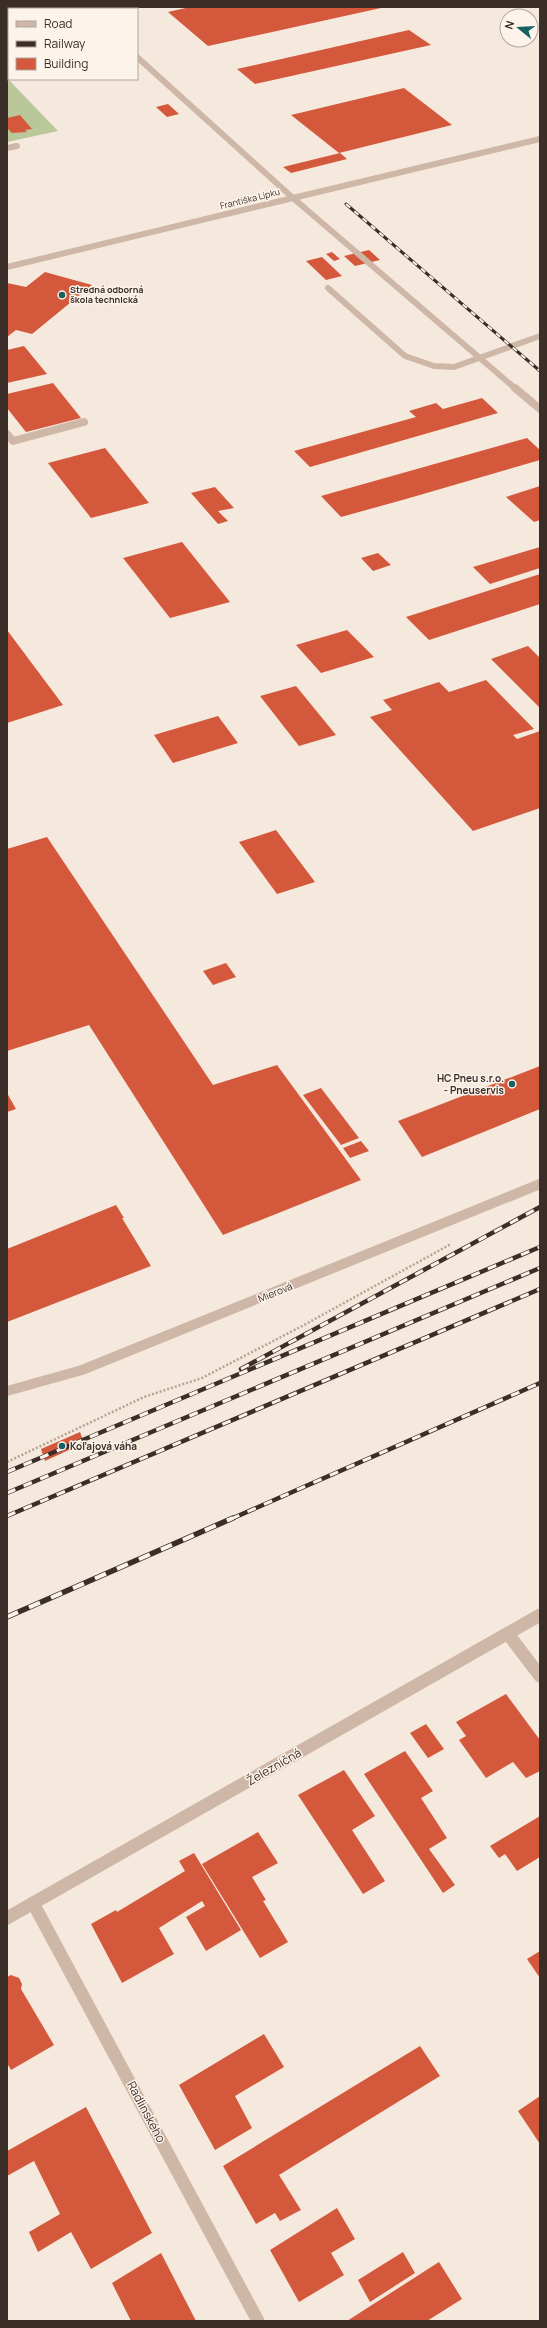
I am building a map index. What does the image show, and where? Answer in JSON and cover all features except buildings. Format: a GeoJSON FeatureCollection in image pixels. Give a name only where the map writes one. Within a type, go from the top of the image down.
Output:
{"type":"FeatureCollection","features":[{"type":"Feature","properties":{"kind":"street","name":"Františka Lipku"},"geometry":{"type":"LineString","coordinates":[[138,58],[293,198]]}},
{"type":"Feature","properties":{"kind":"street"},"geometry":{"type":"LineString","coordinates":[[293,198],[540,138]]}},
{"type":"Feature","properties":{"kind":"street"},"geometry":{"type":"LineString","coordinates":[[7,148],[17,146]]}},
{"type":"Feature","properties":{"kind":"street","name":"Františka Lipku"},"geometry":{"type":"LineString","coordinates":[[7,267],[293,198]]}},
{"type":"Feature","properties":{"kind":"street"},"geometry":{"type":"LineString","coordinates":[[293,198],[540,409]]}},
{"type":"Feature","properties":{"kind":"street"},"geometry":{"type":"LineString","coordinates":[[328,288],[405,356],[434,366],[454,368],[540,336]]}},
{"type":"Feature","properties":{"kind":"street"},"geometry":{"type":"LineString","coordinates":[[7,434],[13,441],[84,422]]}},
{"type":"Feature","properties":{"kind":"street","name":"Mierová"},"geometry":{"type":"LineString","coordinates":[[7,1391],[82,1370],[540,1184]]}},
{"type":"Feature","properties":{"kind":"street","name":"Železničná"},"geometry":{"type":"LineString","coordinates":[[7,1918],[540,1615]]}},
{"type":"Feature","properties":{"kind":"street"},"geometry":{"type":"LineString","coordinates":[[508,1634],[540,1676]]}},
{"type":"Feature","properties":{"kind":"street","name":"Radlinského"},"geometry":{"type":"LineString","coordinates":[[33,1903],[258,2321]]}},
{"type":"Feature","properties":{"kind":"path"},"geometry":{"type":"LineString","coordinates":[[7,1462],[144,1397],[202,1378],[304,1325],[454,1243]]}},
{"type":"Feature","properties":{"kind":"green space"},"geometry":{"type":"Polygon","coordinates":[[[7,78],[58,131],[7,142],[7,78]]]}},
{"type":"Feature","properties":{"kind":"railway"},"geometry":{"type":"LineString","coordinates":[[346,204],[540,371]]}},
{"type":"Feature","properties":{"kind":"railway"},"geometry":{"type":"LineString","coordinates":[[241,1369],[540,1207]]}},
{"type":"Feature","properties":{"kind":"railway"},"geometry":{"type":"LineString","coordinates":[[7,1472],[540,1247]]}},
{"type":"Feature","properties":{"kind":"railway"},"geometry":{"type":"LineString","coordinates":[[7,1493],[540,1268]]}},
{"type":"Feature","properties":{"kind":"railway"},"geometry":{"type":"LineString","coordinates":[[7,1516],[540,1289]]}},
{"type":"Feature","properties":{"kind":"railway"},"geometry":{"type":"LineString","coordinates":[[231,1519],[540,1383]]}},
{"type":"Feature","properties":{"kind":"railway"},"geometry":{"type":"LineString","coordinates":[[7,1617],[233,1518]]}},
{"type":"Feature","properties":{"kind":"place","name":"Stredná odborná škola technická"},"geometry":{"type":"Point","coordinates":[62,295]}},
{"type":"Feature","properties":{"kind":"place","name":"HC Pneu s.r.o. - Pneuservis"},"geometry":{"type":"Point","coordinates":[512,1084]}},
{"type":"Feature","properties":{"kind":"place","name":"Koľajová váha"},"geometry":{"type":"Point","coordinates":[62,1446]}}]}
